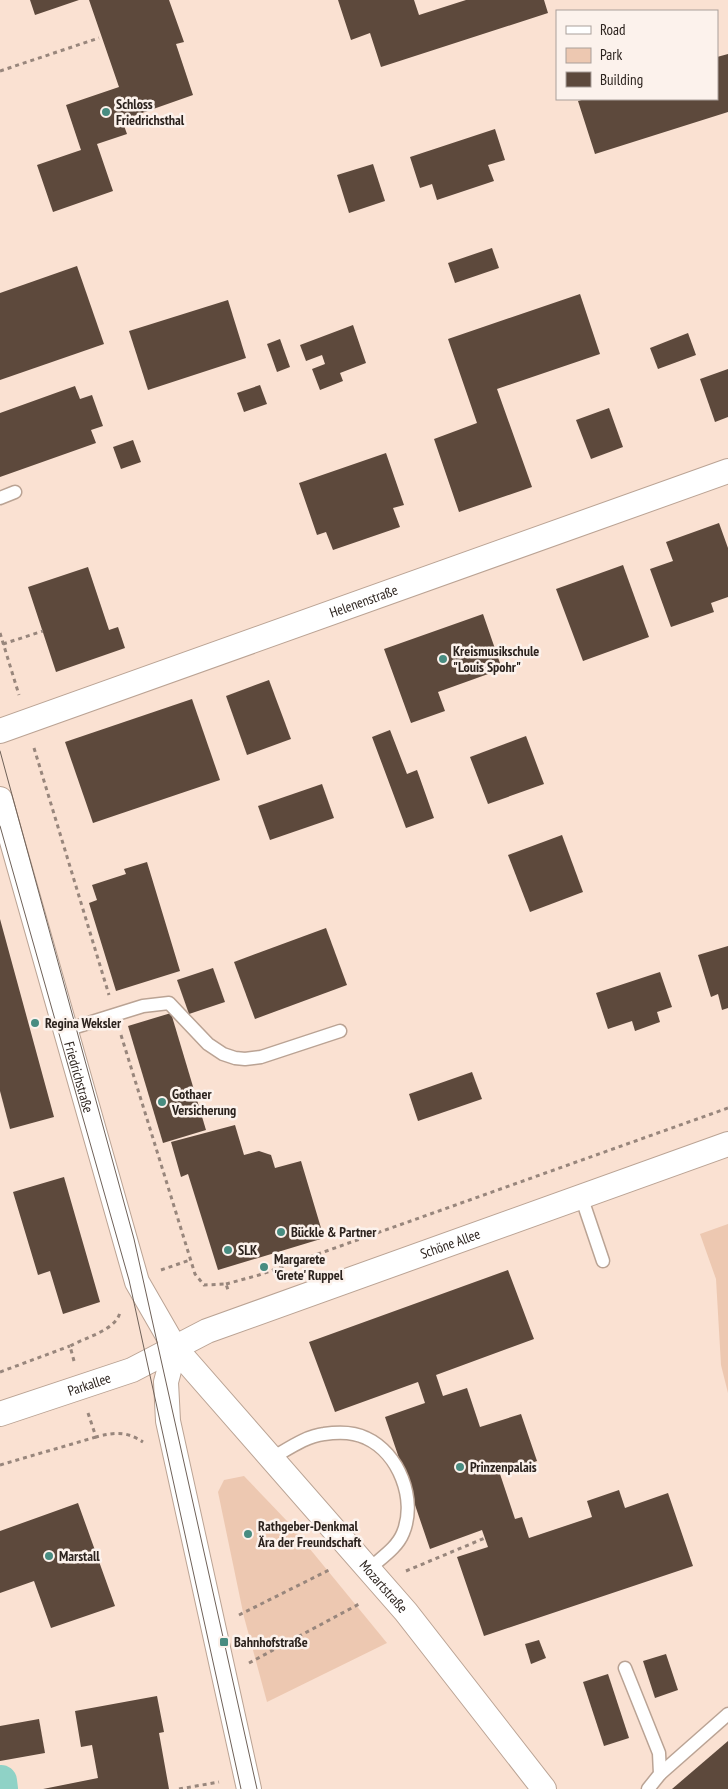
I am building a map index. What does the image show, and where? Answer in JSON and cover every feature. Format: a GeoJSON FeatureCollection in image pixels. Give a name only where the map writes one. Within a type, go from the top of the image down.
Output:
{"type":"FeatureCollection","features":[{"type":"Feature","properties":{"kind":"street","name":"Helenenstraße"},"geometry":{"type":"LineString","coordinates":[[0,730],[728,471]]}},
{"type":"Feature","properties":{"kind":"street","name":"Friedrichstraße"},"geometry":{"type":"LineString","coordinates":[[0,799],[137,1282],[175,1348]]}},
{"type":"Feature","properties":{"kind":"street","name":"Schöne Allee"},"geometry":{"type":"LineString","coordinates":[[175,1348],[207,1331],[728,1144]]}},
{"type":"Feature","properties":{"kind":"street","name":"Parkallee"},"geometry":{"type":"LineString","coordinates":[[0,1414],[132,1370],[175,1348]]}},
{"type":"Feature","properties":{"kind":"street","name":"Mozartstraße"},"geometry":{"type":"LineString","coordinates":[[175,1348],[406,1612],[544,1789]]}},
{"type":"Feature","properties":{"kind":"street"},"geometry":{"type":"LineString","coordinates":[[175,1348],[166,1382],[168,1421],[249,1789]]}},
{"type":"Feature","properties":{"kind":"lane"},"geometry":{"type":"LineString","coordinates":[[0,498],[15,492]]}},
{"type":"Feature","properties":{"kind":"lane"},"geometry":{"type":"LineString","coordinates":[[66,1030],[158,1003],[169,1003],[208,1044],[223,1054],[245,1060],[261,1057],[340,1030]]}},
{"type":"Feature","properties":{"kind":"lane"},"geometry":{"type":"LineString","coordinates":[[581,1196],[603,1261]]}},
{"type":"Feature","properties":{"kind":"lane"},"geometry":{"type":"LineString","coordinates":[[272,1458],[307,1439],[323,1434],[350,1433],[365,1437],[386,1451],[399,1472],[405,1488],[409,1515],[402,1534],[375,1575]]}},
{"type":"Feature","properties":{"kind":"lane"},"geometry":{"type":"LineString","coordinates":[[624,1668],[659,1753],[660,1774]]}},
{"type":"Feature","properties":{"kind":"lane"},"geometry":{"type":"LineString","coordinates":[[648,1789],[660,1774],[728,1714]]}},
{"type":"Feature","properties":{"kind":"path"},"geometry":{"type":"LineString","coordinates":[[0,71],[99,38]]}},
{"type":"Feature","properties":{"kind":"path"},"geometry":{"type":"LineString","coordinates":[[3,644],[43,631]]}},
{"type":"Feature","properties":{"kind":"path"},"geometry":{"type":"LineString","coordinates":[[0,633],[19,697]]}},
{"type":"Feature","properties":{"kind":"path"},"geometry":{"type":"LineString","coordinates":[[34,747],[195,1274],[204,1284],[226,1284],[259,1275],[728,1108]]}},
{"type":"Feature","properties":{"kind":"path"},"geometry":{"type":"LineString","coordinates":[[226,1284],[239,1320]]}},
{"type":"Feature","properties":{"kind":"path"},"geometry":{"type":"LineString","coordinates":[[0,1372],[70,1346],[111,1326],[118,1320],[120,1308]]}},
{"type":"Feature","properties":{"kind":"path"},"geometry":{"type":"LineString","coordinates":[[70,1346],[80,1387],[96,1438]]}},
{"type":"Feature","properties":{"kind":"path"},"geometry":{"type":"LineString","coordinates":[[0,1465],[116,1432],[132,1436],[149,1446]]}},
{"type":"Feature","properties":{"kind":"path"},"geometry":{"type":"LineString","coordinates":[[375,1575],[485,1538]]}},
{"type":"Feature","properties":{"kind":"path"},"geometry":{"type":"LineString","coordinates":[[244,1614],[328,1572]]}},
{"type":"Feature","properties":{"kind":"path"},"geometry":{"type":"LineString","coordinates":[[256,1661],[362,1604]]}},
{"type":"Feature","properties":{"kind":"path"},"geometry":{"type":"LineString","coordinates":[[178,1789],[222,1782],[223,1789]]}},
{"type":"Feature","properties":{"kind":"green space"},"geometry":{"type":"Polygon","coordinates":[[[728,1224],[728,1393],[721,1365],[716,1279],[700,1234],[728,1224]]]}},
{"type":"Feature","properties":{"kind":"green space"},"geometry":{"type":"Polygon","coordinates":[[[244,1476],[287,1521],[387,1643],[267,1702],[244,1617],[218,1492],[224,1480],[244,1476]]]}},
{"type":"Feature","properties":{"kind":"building"},"geometry":{"type":"Polygon","coordinates":[[[30,0],[79,0],[35,15],[30,0]]]}},
{"type":"Feature","properties":{"kind":"building","name":"Schloss Friedrichsthal"},"geometry":{"type":"Polygon","coordinates":[[[89,0],[169,0],[184,42],[176,44],[193,95],[122,120],[127,134],[97,144],[113,191],[53,212],[37,165],[81,150],[66,105],[119,87],[89,0]]]}},
{"type":"Feature","properties":{"kind":"building"},"geometry":{"type":"Polygon","coordinates":[[[338,0],[414,0],[419,15],[466,0],[544,0],[548,13],[381,67],[370,33],[351,40],[338,0]]]}},
{"type":"Feature","properties":{"kind":"building"},"geometry":{"type":"Polygon","coordinates":[[[728,54],[728,112],[595,154],[578,101],[718,100],[718,57],[728,54]]]}},
{"type":"Feature","properties":{"kind":"building"},"geometry":{"type":"Polygon","coordinates":[[[495,129],[505,160],[488,165],[494,181],[437,200],[432,184],[420,188],[410,157],[495,129]]]}},
{"type":"Feature","properties":{"kind":"building"},"geometry":{"type":"Polygon","coordinates":[[[373,164],[385,201],[349,213],[337,175],[373,164]]]}},
{"type":"Feature","properties":{"kind":"building"},"geometry":{"type":"Polygon","coordinates":[[[492,248],[499,268],[455,283],[448,263],[492,248]]]}},
{"type":"Feature","properties":{"kind":"building"},"geometry":{"type":"Polygon","coordinates":[[[77,266],[104,344],[0,380],[0,293],[77,266]]]}},
{"type":"Feature","properties":{"kind":"building"},"geometry":{"type":"Polygon","coordinates":[[[580,294],[600,354],[497,389],[532,487],[459,512],[434,439],[477,423],[448,339],[580,294]]]}},
{"type":"Feature","properties":{"kind":"building"},"geometry":{"type":"Polygon","coordinates":[[[228,300],[246,358],[148,390],[129,331],[228,300]]]}},
{"type":"Feature","properties":{"kind":"building"},"geometry":{"type":"Polygon","coordinates":[[[353,325],[366,363],[340,373],[343,381],[320,390],[312,369],[325,364],[322,355],[306,361],[300,345],[353,325]]]}},
{"type":"Feature","properties":{"kind":"building"},"geometry":{"type":"Polygon","coordinates":[[[688,333],[696,355],[658,369],[650,348],[688,333]]]}},
{"type":"Feature","properties":{"kind":"building"},"geometry":{"type":"Polygon","coordinates":[[[280,339],[290,367],[277,372],[267,344],[280,339]]]}},
{"type":"Feature","properties":{"kind":"building"},"geometry":{"type":"Polygon","coordinates":[[[728,369],[728,417],[715,422],[700,379],[728,369]]]}},
{"type":"Feature","properties":{"kind":"building"},"geometry":{"type":"Polygon","coordinates":[[[260,385],[267,404],[244,412],[237,393],[260,385]]]}},
{"type":"Feature","properties":{"kind":"building"},"geometry":{"type":"Polygon","coordinates":[[[75,386],[80,399],[92,395],[103,426],[91,430],[96,443],[0,477],[0,413],[75,386]]]}},
{"type":"Feature","properties":{"kind":"building"},"geometry":{"type":"Polygon","coordinates":[[[609,408],[623,447],[591,459],[576,420],[609,408]]]}},
{"type":"Feature","properties":{"kind":"building"},"geometry":{"type":"Polygon","coordinates":[[[133,440],[141,462],[121,469],[113,447],[133,440]]]}},
{"type":"Feature","properties":{"kind":"building"},"geometry":{"type":"Polygon","coordinates":[[[386,453],[404,505],[393,508],[400,527],[333,550],[326,532],[317,535],[299,483],[386,453]]]}},
{"type":"Feature","properties":{"kind":"building"},"geometry":{"type":"Polygon","coordinates":[[[719,523],[728,548],[728,597],[711,603],[714,612],[671,627],[650,569],[673,561],[666,542],[719,523]]]}},
{"type":"Feature","properties":{"kind":"building"},"geometry":{"type":"Polygon","coordinates":[[[623,565],[649,637],[583,661],[556,589],[623,565]]]}},
{"type":"Feature","properties":{"kind":"building"},"geometry":{"type":"Polygon","coordinates":[[[88,567],[109,630],[118,627],[125,648],[56,672],[28,587],[88,567]]]}},
{"type":"Feature","properties":{"kind":"building","name":"Kreismusikschule \"Louis Spohr\""},"geometry":{"type":"Polygon","coordinates":[[[483,614],[502,669],[438,692],[445,711],[411,723],[384,649],[483,614]]]}},
{"type":"Feature","properties":{"kind":"building"},"geometry":{"type":"Polygon","coordinates":[[[269,680],[291,739],[247,755],[226,696],[269,680]]]}},
{"type":"Feature","properties":{"kind":"building"},"geometry":{"type":"Polygon","coordinates":[[[192,699],[220,780],[93,823],[65,742],[192,699]]]}},
{"type":"Feature","properties":{"kind":"building"},"geometry":{"type":"Polygon","coordinates":[[[390,730],[407,774],[417,770],[434,818],[406,828],[372,737],[390,730]]]}},
{"type":"Feature","properties":{"kind":"building"},"geometry":{"type":"Polygon","coordinates":[[[526,736],[544,784],[488,804],[470,757],[526,736]]]}},
{"type":"Feature","properties":{"kind":"building"},"geometry":{"type":"Polygon","coordinates":[[[322,784],[334,818],[270,840],[258,806],[322,784]]]}},
{"type":"Feature","properties":{"kind":"building"},"geometry":{"type":"Polygon","coordinates":[[[562,835],[583,892],[530,912],[508,855],[562,835]]]}},
{"type":"Feature","properties":{"kind":"building"},"geometry":{"type":"Polygon","coordinates":[[[147,862],[180,971],[116,991],[89,903],[97,900],[92,885],[126,874],[124,869],[147,862]]]}},
{"type":"Feature","properties":{"kind":"building"},"geometry":{"type":"Polygon","coordinates":[[[0,919],[54,1117],[10,1129],[0,1091],[0,919]]]}},
{"type":"Feature","properties":{"kind":"building"},"geometry":{"type":"Polygon","coordinates":[[[326,928],[347,985],[255,1019],[234,962],[326,928]]]}},
{"type":"Feature","properties":{"kind":"building"},"geometry":{"type":"Polygon","coordinates":[[[728,946],[728,1008],[722,1010],[718,994],[711,997],[698,955],[728,946]]]}},
{"type":"Feature","properties":{"kind":"building"},"geometry":{"type":"Polygon","coordinates":[[[213,968],[225,1002],[189,1014],[177,980],[213,968]]]}},
{"type":"Feature","properties":{"kind":"building"},"geometry":{"type":"Polygon","coordinates":[[[660,972],[672,1007],[657,1012],[660,1022],[635,1031],[632,1021],[608,1029],[596,993],[660,972]]]}},
{"type":"Feature","properties":{"kind":"building"},"geometry":{"type":"Polygon","coordinates":[[[171,1013],[206,1130],[163,1143],[128,1026],[171,1013]]]}},
{"type":"Feature","properties":{"kind":"building"},"geometry":{"type":"Polygon","coordinates":[[[472,1072],[482,1099],[418,1121],[409,1094],[472,1072]]]}},
{"type":"Feature","properties":{"kind":"building"},"geometry":{"type":"Polygon","coordinates":[[[235,1125],[244,1155],[259,1151],[271,1155],[275,1168],[301,1161],[324,1238],[218,1270],[188,1174],[181,1177],[171,1142],[235,1125]]]}},
{"type":"Feature","properties":{"kind":"building"},"geometry":{"type":"Polygon","coordinates":[[[64,1177],[100,1302],[63,1314],[50,1271],[38,1275],[13,1192],[64,1177]]]}},
{"type":"Feature","properties":{"kind":"building"},"geometry":{"type":"Polygon","coordinates":[[[508,1270],[534,1339],[436,1375],[443,1396],[467,1388],[480,1427],[521,1414],[537,1461],[500,1474],[515,1519],[522,1517],[529,1538],[592,1517],[587,1501],[619,1490],[625,1508],[668,1493],[693,1566],[484,1636],[457,1557],[488,1547],[482,1530],[430,1549],[385,1417],[425,1403],[418,1382],[335,1412],[309,1342],[508,1270]]]}},
{"type":"Feature","properties":{"kind":"building","name":"Marstall"},"geometry":{"type":"Polygon","coordinates":[[[78,1503],[115,1606],[51,1628],[34,1581],[0,1593],[0,1531],[78,1503]]]}},
{"type":"Feature","properties":{"kind":"building"},"geometry":{"type":"Polygon","coordinates":[[[539,1640],[546,1658],[531,1664],[525,1644],[539,1640]]]}},
{"type":"Feature","properties":{"kind":"building"},"geometry":{"type":"Polygon","coordinates":[[[666,1654],[678,1690],[655,1698],[643,1661],[666,1654]]]}},
{"type":"Feature","properties":{"kind":"building"},"geometry":{"type":"Polygon","coordinates":[[[608,1674],[629,1738],[604,1746],[583,1682],[608,1674]]]}},
{"type":"Feature","properties":{"kind":"building"},"geometry":{"type":"Polygon","coordinates":[[[157,1696],[164,1732],[159,1733],[169,1789],[43,1789],[98,1778],[92,1745],[81,1747],[75,1711],[157,1696]]]}},
{"type":"Feature","properties":{"kind":"building"},"geometry":{"type":"Polygon","coordinates":[[[39,1719],[45,1753],[0,1761],[0,1726],[39,1719]]]}},
{"type":"Feature","properties":{"kind":"building"},"geometry":{"type":"Polygon","coordinates":[[[728,1741],[728,1789],[672,1789],[728,1741]]]}},
{"type":"Feature","properties":{"kind":"waterway"},"geometry":{"type":"LineString","coordinates":[[1,1781],[2,1789]]}},
{"type":"Feature","properties":{"kind":"tram line"},"geometry":{"type":"LineString","coordinates":[[0,751],[134,1239],[257,1789]]}},
{"type":"Feature","properties":{"kind":"tram line"},"geometry":{"type":"LineString","coordinates":[[0,826],[129,1280],[241,1789]]}},
{"type":"Feature","properties":{"kind":"place","name":"Schloss Friedrichsthal"},"geometry":{"type":"Point","coordinates":[106,112]}},
{"type":"Feature","properties":{"kind":"place","name":"Kreismusikschule \"Louis Spohr\""},"geometry":{"type":"Point","coordinates":[443,659]}},
{"type":"Feature","properties":{"kind":"place","name":"Regina Weksler"},"geometry":{"type":"Point","coordinates":[35,1023]}},
{"type":"Feature","properties":{"kind":"place","name":"Gothaer Versicherung"},"geometry":{"type":"Point","coordinates":[162,1102]}},
{"type":"Feature","properties":{"kind":"place","name":"Bückle & Partner"},"geometry":{"type":"Point","coordinates":[281,1232]}},
{"type":"Feature","properties":{"kind":"place","name":"SLK"},"geometry":{"type":"Point","coordinates":[228,1250]}},
{"type":"Feature","properties":{"kind":"place","name":"Margarete 'Grete' Ruppel"},"geometry":{"type":"Point","coordinates":[264,1267]}},
{"type":"Feature","properties":{"kind":"place","name":"Prinzenpalais"},"geometry":{"type":"Point","coordinates":[460,1467]}},
{"type":"Feature","properties":{"kind":"place","name":"Rathgeber-Denkmal Ära der Freundschaft"},"geometry":{"type":"Point","coordinates":[248,1534]}},
{"type":"Feature","properties":{"kind":"place","name":"Marstall"},"geometry":{"type":"Point","coordinates":[49,1556]}},
{"type":"Feature","properties":{"kind":"place","name":"Bahnhofstraße"},"geometry":{"type":"Point","coordinates":[224,1642]}}]}
